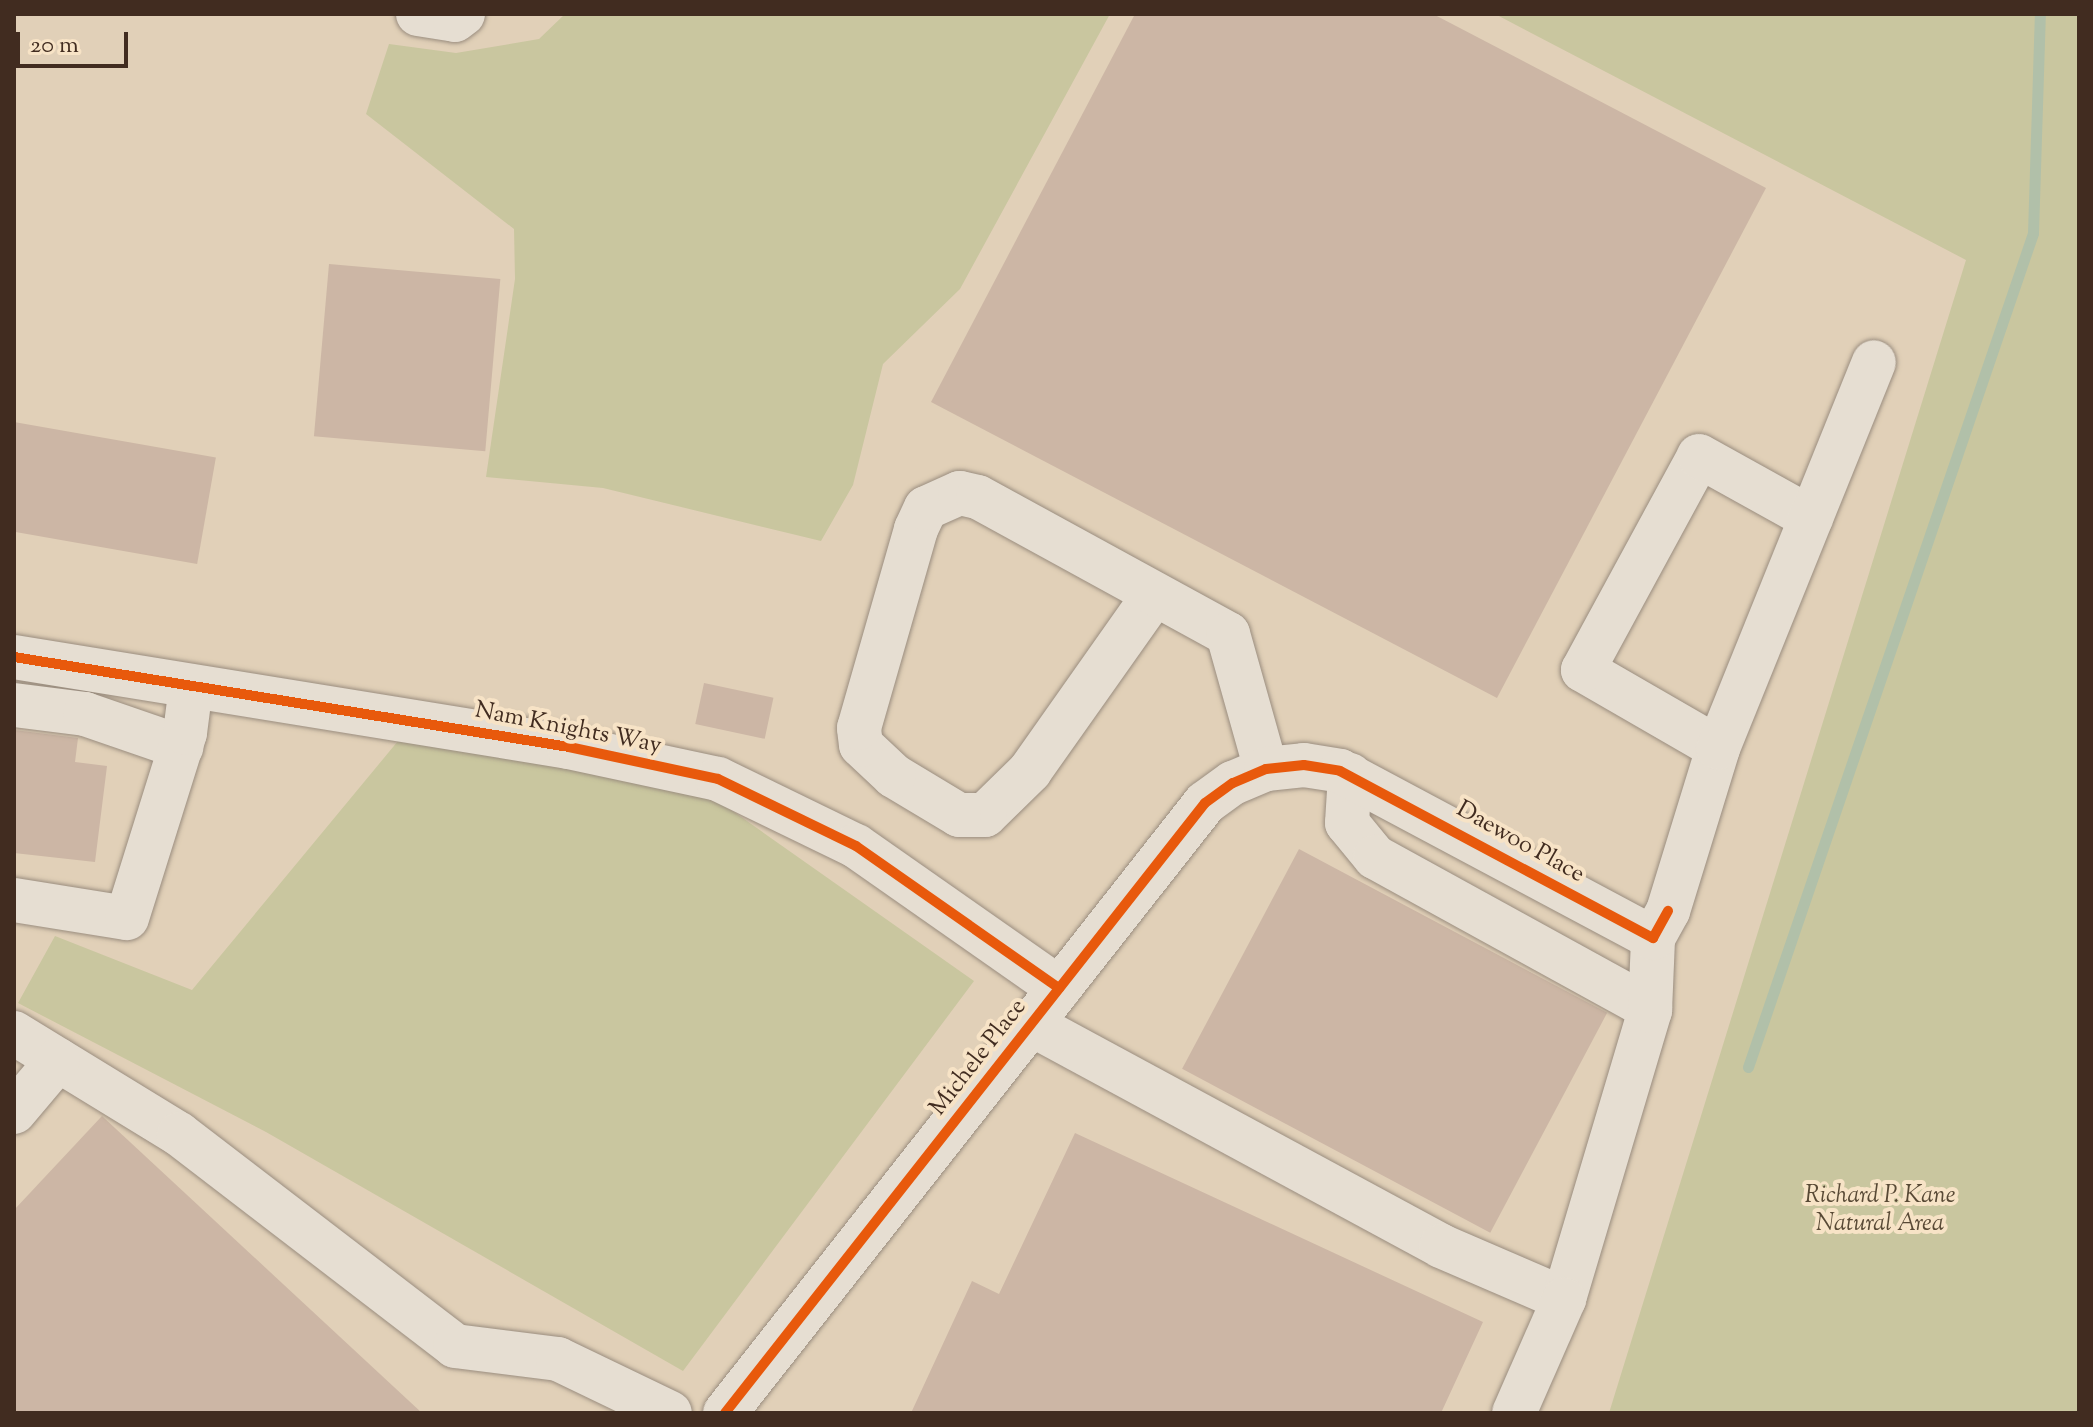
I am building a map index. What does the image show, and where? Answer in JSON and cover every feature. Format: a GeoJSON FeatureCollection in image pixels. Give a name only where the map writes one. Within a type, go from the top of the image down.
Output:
{"type":"FeatureCollection","features":[{"type":"Feature","properties":{"kind":"street"},"geometry":{"type":"LineString","coordinates":[[418,14],[455,20],[463,14]]}},
{"type":"Feature","properties":{"kind":"street"},"geometry":{"type":"LineString","coordinates":[[1514,1413],[1564,1299],[1650,1008],[1660,925],[1718,748],[1874,362]]}},
{"type":"Feature","properties":{"kind":"street"},"geometry":{"type":"LineString","coordinates":[[1718,748],[1583,670],[1699,456],[1811,518]]}},
{"type":"Feature","properties":{"kind":"street"},"geometry":{"type":"LineString","coordinates":[[1154,595],[1030,771],[985,815],[959,815],[883,768],[861,745],[859,728],[916,529],[926,508],[943,496],[978,497],[1228,634],[1266,769]]}},
{"type":"Feature","properties":{"kind":"street","name":"Nam Knights Way"},"geometry":{"type":"LineString","coordinates":[[14,657],[569,747],[718,779],[856,846],[1059,988]]}},
{"type":"Feature","properties":{"kind":"street"},"geometry":{"type":"LineString","coordinates":[[14,900],[127,918],[181,747],[191,686]]}},
{"type":"Feature","properties":{"kind":"street"},"geometry":{"type":"LineString","coordinates":[[14,705],[85,714],[181,747]]}},
{"type":"Feature","properties":{"kind":"street","name":"Michele Place"},"geometry":{"type":"LineString","coordinates":[[725,1413],[1205,803],[1266,769],[1304,765],[1345,773]]}},
{"type":"Feature","properties":{"kind":"street"},"geometry":{"type":"LineString","coordinates":[[1345,773],[1347,823],[1375,857],[1650,1008]]}},
{"type":"Feature","properties":{"kind":"street","name":"Daewoo Place"},"geometry":{"type":"LineString","coordinates":[[1345,773],[1660,925]]}},
{"type":"Feature","properties":{"kind":"street"},"geometry":{"type":"LineString","coordinates":[[1031,1024],[1441,1246],[1564,1299]]}},
{"type":"Feature","properties":{"kind":"street"},"geometry":{"type":"LineString","coordinates":[[14,1033],[179,1134],[455,1346],[558,1359],[670,1413]]}},
{"type":"Feature","properties":{"kind":"street"},"geometry":{"type":"LineString","coordinates":[[14,1112],[58,1060]]}},
{"type":"Feature","properties":{"kind":"green space"},"geometry":{"type":"Polygon","coordinates":[[[565,14],[1110,14],[960,289],[883,364],[853,485],[821,541],[603,488],[486,477],[515,279],[514,229],[366,114],[389,44],[456,53],[539,39],[565,14]]]}},
{"type":"Feature","properties":{"kind":"green space","name":"Richard P. Kane Natural Area"},"geometry":{"type":"Polygon","coordinates":[[[1495,14],[2079,14],[2079,1413],[1609,1413],[1966,260],[1495,14]]]}},
{"type":"Feature","properties":{"kind":"green space"},"geometry":{"type":"Polygon","coordinates":[[[398,741],[700,788],[974,981],[683,1371],[266,1132],[18,1003],[55,936],[192,990],[398,741]]]}},
{"type":"Feature","properties":{"kind":"building"},"geometry":{"type":"Polygon","coordinates":[[[1135,14],[1433,14],[1766,188],[1497,698],[931,402],[1135,14]]]}},
{"type":"Feature","properties":{"kind":"building"},"geometry":{"type":"Polygon","coordinates":[[[329,264],[500,279],[485,451],[314,436],[329,264]]]}},
{"type":"Feature","properties":{"kind":"building"},"geometry":{"type":"Polygon","coordinates":[[[14,422],[216,458],[197,564],[14,532],[14,422]]]}},
{"type":"Feature","properties":{"kind":"building"},"geometry":{"type":"Polygon","coordinates":[[[704,683],[773,698],[765,739],[695,724],[704,683]]]}},
{"type":"Feature","properties":{"kind":"building"},"geometry":{"type":"Polygon","coordinates":[[[14,730],[78,738],[75,762],[107,766],[95,862],[14,853],[14,730]]]}},
{"type":"Feature","properties":{"kind":"building"},"geometry":{"type":"Polygon","coordinates":[[[1299,849],[1607,1013],[1490,1233],[1182,1069],[1299,849]]]}},
{"type":"Feature","properties":{"kind":"building"},"geometry":{"type":"Polygon","coordinates":[[[102,1116],[422,1413],[14,1413],[14,1210],[102,1116]]]}},
{"type":"Feature","properties":{"kind":"building"},"geometry":{"type":"Polygon","coordinates":[[[1075,1133],[1483,1322],[1441,1413],[911,1413],[972,1281],[999,1294],[1075,1133]]]}},
{"type":"Feature","properties":{"kind":"waterway"},"geometry":{"type":"LineString","coordinates":[[1748,1067],[2033,233],[2040,14]]}},
{"type":"Feature","properties":{"kind":"cycle path"},"geometry":{"type":"LineString","coordinates":[[14,657],[569,747],[718,779],[856,846],[1059,988]]}},
{"type":"Feature","properties":{"kind":"cycle path"},"geometry":{"type":"LineString","coordinates":[[725,1413],[1205,803],[1233,783],[1266,769],[1304,765],[1340,771],[1653,938],[1668,911]]}}]}
